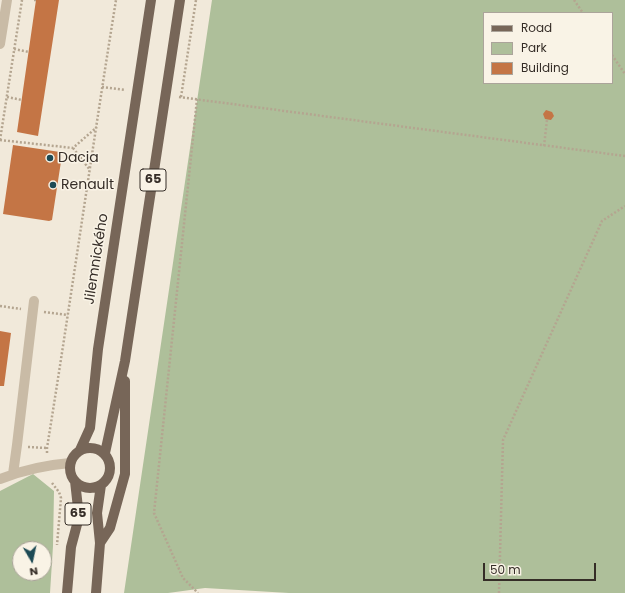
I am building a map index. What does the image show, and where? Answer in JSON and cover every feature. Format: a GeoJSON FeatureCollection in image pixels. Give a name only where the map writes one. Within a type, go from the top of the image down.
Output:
{"type":"FeatureCollection","features":[{"type":"Feature","properties":{"kind":"main road","name":"Jilemnického"},"geometry":{"type":"LineString","coordinates":[[70,463],[72,458],[80,450],[90,428],[98,349],[151,0]]}},
{"type":"Feature","properties":{"kind":"main road","name":"65"},"geometry":{"type":"LineString","coordinates":[[70,463],[70,472],[79,485],[90,488],[101,485],[109,476],[111,468],[105,453],[125,361],[180,0]]}},
{"type":"Feature","properties":{"kind":"main road","name":"65"},"geometry":{"type":"LineString","coordinates":[[100,543],[110,528],[125,474],[125,361]]}},
{"type":"Feature","properties":{"kind":"main road"},"geometry":{"type":"LineString","coordinates":[[80,450],[94,448],[105,453]]}},
{"type":"Feature","properties":{"kind":"main road","name":"65"},"geometry":{"type":"LineString","coordinates":[[67,593],[71,547],[79,517],[75,481]]}},
{"type":"Feature","properties":{"kind":"main road","name":"65"},"geometry":{"type":"LineString","coordinates":[[96,593],[100,543],[97,513],[101,485]]}},
{"type":"Feature","properties":{"kind":"street"},"geometry":{"type":"LineString","coordinates":[[0,44],[7,0]]}},
{"type":"Feature","properties":{"kind":"street"},"geometry":{"type":"LineString","coordinates":[[13,474],[34,301]]}},
{"type":"Feature","properties":{"kind":"street"},"geometry":{"type":"LineString","coordinates":[[0,479],[13,474],[49,465],[70,463]]}},
{"type":"Feature","properties":{"kind":"path"},"geometry":{"type":"LineString","coordinates":[[22,0],[0,140],[73,148],[90,170]]}},
{"type":"Feature","properties":{"kind":"path"},"geometry":{"type":"LineString","coordinates":[[47,453],[116,0]]}},
{"type":"Feature","properties":{"kind":"path"},"geometry":{"type":"LineString","coordinates":[[196,0],[180,97],[625,156]]}},
{"type":"Feature","properties":{"kind":"path"},"geometry":{"type":"LineString","coordinates":[[574,0],[582,12]]}},
{"type":"Feature","properties":{"kind":"path"},"geometry":{"type":"LineString","coordinates":[[14,49],[29,52]]}},
{"type":"Feature","properties":{"kind":"path"},"geometry":{"type":"LineString","coordinates":[[613,56],[625,74]]}},
{"type":"Feature","properties":{"kind":"path"},"geometry":{"type":"LineString","coordinates":[[102,87],[124,90]]}},
{"type":"Feature","properties":{"kind":"path"},"geometry":{"type":"LineString","coordinates":[[7,97],[22,100]]}},
{"type":"Feature","properties":{"kind":"path"},"geometry":{"type":"LineString","coordinates":[[197,99],[154,513],[183,578],[198,593]]}},
{"type":"Feature","properties":{"kind":"path"},"geometry":{"type":"LineString","coordinates":[[544,146],[547,120]]}},
{"type":"Feature","properties":{"kind":"path"},"geometry":{"type":"LineString","coordinates":[[73,148],[97,126]]}},
{"type":"Feature","properties":{"kind":"path"},"geometry":{"type":"LineString","coordinates":[[499,593],[503,440],[602,221],[625,206]]}},
{"type":"Feature","properties":{"kind":"path"},"geometry":{"type":"LineString","coordinates":[[52,483],[60,492],[61,498],[57,547]]}},
{"type":"Feature","properties":{"kind":"green space"},"geometry":{"type":"Polygon","coordinates":[[[212,0],[625,0],[625,593],[289,593],[205,588],[168,593],[124,593],[212,0]]]}},
{"type":"Feature","properties":{"kind":"green space"},"geometry":{"type":"Polygon","coordinates":[[[33,474],[54,491],[52,562],[52,541],[12,541],[12,581],[51,581],[50,593],[0,593],[0,491],[33,474]]]}},
{"type":"Feature","properties":{"kind":"building"},"geometry":{"type":"Polygon","coordinates":[[[36,0],[59,0],[38,136],[17,132],[36,0]]]}},
{"type":"Feature","properties":{"kind":"building"},"geometry":{"type":"Polygon","coordinates":[[[546,110],[552,112],[554,116],[551,120],[545,119],[543,114],[546,110]]]}},
{"type":"Feature","properties":{"kind":"building"},"geometry":{"type":"Polygon","coordinates":[[[13,145],[60,152],[62,155],[52,220],[49,221],[3,214],[13,145]]]}},
{"type":"Feature","properties":{"kind":"building"},"geometry":{"type":"Polygon","coordinates":[[[0,331],[11,333],[4,386],[0,386],[0,331]]]}},
{"type":"Feature","properties":{"kind":"place","name":"Dacia"},"geometry":{"type":"Point","coordinates":[50,158]}},
{"type":"Feature","properties":{"kind":"place","name":"Renault"},"geometry":{"type":"Point","coordinates":[53,185]}}]}
